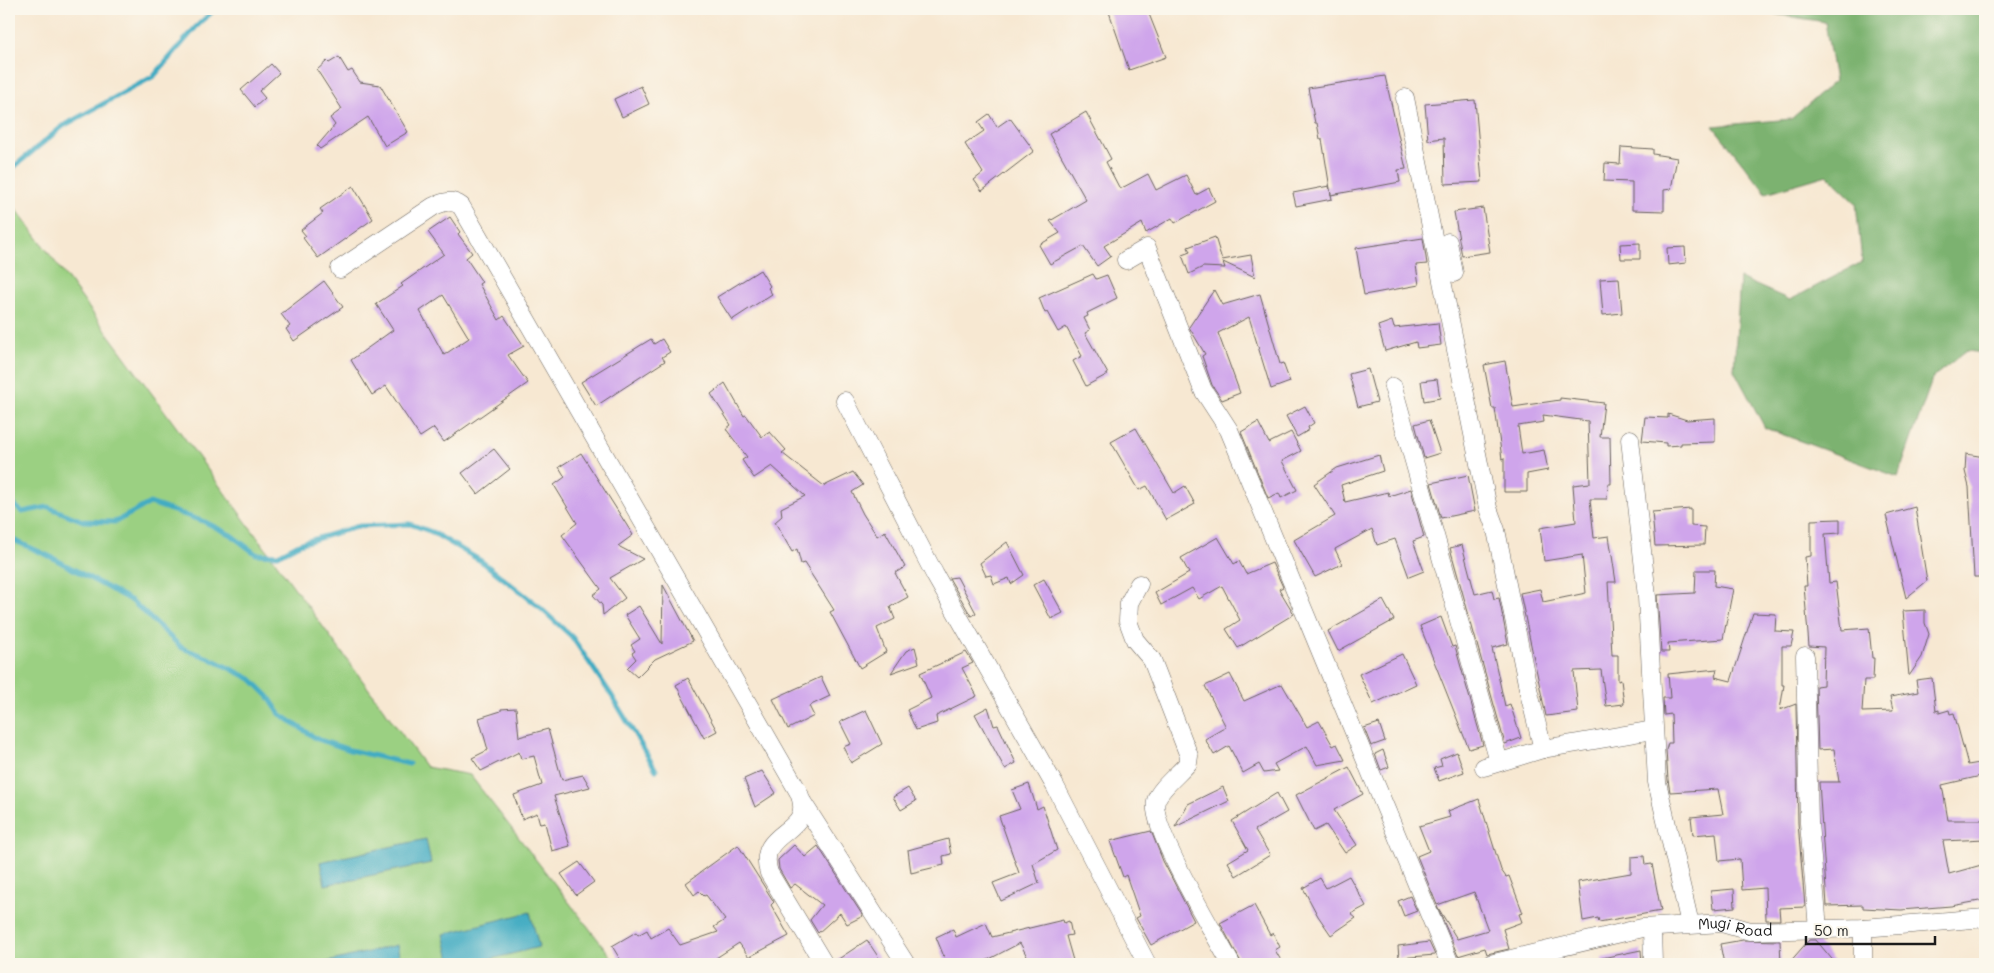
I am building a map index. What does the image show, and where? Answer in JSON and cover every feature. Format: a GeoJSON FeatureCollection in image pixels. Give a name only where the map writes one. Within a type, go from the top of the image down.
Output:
{"type":"FeatureCollection","features":[{"type":"Feature","properties":{"kind":"street"},"geometry":{"type":"LineString","coordinates":[[1405,98],[1488,508],[1496,530],[1529,693],[1544,749]]}},
{"type":"Feature","properties":{"kind":"street"},"geometry":{"type":"LineString","coordinates":[[340,269],[434,206],[445,202],[454,202],[460,206],[803,803],[906,964]]}},
{"type":"Feature","properties":{"kind":"street"},"geometry":{"type":"LineString","coordinates":[[1448,242],[1495,498],[1496,530]]}},
{"type":"Feature","properties":{"kind":"street"},"geometry":{"type":"LineString","coordinates":[[1126,260],[1147,248],[1203,390],[1229,430],[1450,964]]}},
{"type":"Feature","properties":{"kind":"street"},"geometry":{"type":"LineString","coordinates":[[1393,387],[1492,764],[1544,749],[1653,730]]}},
{"type":"Feature","properties":{"kind":"street"},"geometry":{"type":"LineString","coordinates":[[846,401],[935,575],[1055,786],[1147,964]]}},
{"type":"Feature","properties":{"kind":"street"},"geometry":{"type":"LineString","coordinates":[[1630,439],[1647,597],[1657,782],[1690,924]]}},
{"type":"Feature","properties":{"kind":"street"},"geometry":{"type":"LineString","coordinates":[[1139,584],[1129,603],[1128,621],[1135,640],[1152,660],[1189,756],[1188,763],[1158,795],[1154,812],[1166,843],[1231,964]]}},
{"type":"Feature","properties":{"kind":"street"},"geometry":{"type":"LineString","coordinates":[[1805,656],[1809,823],[1818,929]]}},
{"type":"Feature","properties":{"kind":"street"},"geometry":{"type":"LineString","coordinates":[[803,803],[802,814],[795,823],[769,846],[766,862],[769,873],[824,964]]}},
{"type":"Feature","properties":{"kind":"street","name":"Mugi Road"},"geometry":{"type":"LineString","coordinates":[[1490,964],[1642,928],[1652,929],[1690,924],[1722,924],[1750,931],[1863,928],[1985,918]]}},
{"type":"Feature","properties":{"kind":"street"},"geometry":{"type":"LineString","coordinates":[[1863,928],[1863,964]]}},
{"type":"Feature","properties":{"kind":"street"},"geometry":{"type":"LineString","coordinates":[[1652,929],[1653,964]]}},
{"type":"Feature","properties":{"kind":"green space"},"geometry":{"type":"Polygon","coordinates":[[[1742,9],[1985,9],[1985,353],[1966,351],[1933,377],[1898,477],[1765,428],[1734,370],[1740,278],[1790,300],[1862,262],[1856,203],[1827,175],[1766,193],[1713,126],[1791,119],[1835,81],[1825,22],[1742,9]]]}},
{"type":"Feature","properties":{"kind":"green space"},"geometry":{"type":"Polygon","coordinates":[[[9,199],[426,767],[470,775],[617,964],[9,964],[9,199]]]}},
{"type":"Feature","properties":{"kind":"water"},"geometry":{"type":"Polygon","coordinates":[[[426,839],[431,863],[325,885],[320,862],[426,839]]]}},
{"type":"Feature","properties":{"kind":"water"},"geometry":{"type":"Polygon","coordinates":[[[530,912],[539,947],[472,964],[451,964],[444,934],[530,912]]]}},
{"type":"Feature","properties":{"kind":"water"},"geometry":{"type":"Polygon","coordinates":[[[397,945],[401,964],[319,964],[397,945]]]}},
{"type":"Feature","properties":{"kind":"building"},"geometry":{"type":"Polygon","coordinates":[[[1108,9],[1147,9],[1166,57],[1129,70],[1108,9]]]}},
{"type":"Feature","properties":{"kind":"building"},"geometry":{"type":"Polygon","coordinates":[[[339,57],[348,72],[352,70],[360,82],[380,85],[408,132],[385,146],[368,117],[320,149],[317,146],[335,125],[330,118],[342,109],[317,70],[327,61],[329,63],[339,57]]]}},
{"type":"Feature","properties":{"kind":"building"},"geometry":{"type":"Polygon","coordinates":[[[271,64],[279,73],[259,91],[265,98],[255,107],[241,90],[271,64]]]}},
{"type":"Feature","properties":{"kind":"building"},"geometry":{"type":"Polygon","coordinates":[[[1385,76],[1406,169],[1398,170],[1400,182],[1331,195],[1322,139],[1320,139],[1317,123],[1315,123],[1308,88],[1385,76]]]}},
{"type":"Feature","properties":{"kind":"building"},"geometry":{"type":"Polygon","coordinates":[[[641,86],[649,104],[622,117],[614,99],[641,86]]]}},
{"type":"Feature","properties":{"kind":"building"},"geometry":{"type":"Polygon","coordinates":[[[1475,100],[1482,182],[1445,184],[1444,138],[1428,140],[1425,104],[1475,100]]]}},
{"type":"Feature","properties":{"kind":"building"},"geometry":{"type":"Polygon","coordinates":[[[1086,112],[1111,159],[1106,162],[1120,189],[1148,174],[1156,190],[1186,175],[1196,195],[1209,188],[1215,201],[1175,223],[1172,218],[1146,233],[1142,223],[1104,246],[1111,256],[1097,266],[1083,246],[1050,264],[1039,245],[1060,233],[1050,221],[1086,200],[1049,134],[1086,112]]]}},
{"type":"Feature","properties":{"kind":"building"},"geometry":{"type":"Polygon","coordinates":[[[989,114],[997,127],[1010,118],[1034,151],[982,191],[974,180],[983,173],[965,144],[984,131],[978,122],[989,114]]]}},
{"type":"Feature","properties":{"kind":"building"},"geometry":{"type":"Polygon","coordinates":[[[1621,147],[1653,149],[1653,154],[1677,158],[1671,189],[1664,190],[1664,211],[1632,210],[1632,182],[1604,181],[1605,163],[1620,164],[1621,147]]]}},
{"type":"Feature","properties":{"kind":"building"},"geometry":{"type":"Polygon","coordinates":[[[353,186],[373,219],[318,258],[303,238],[306,236],[301,230],[323,213],[320,209],[353,186]]]}},
{"type":"Feature","properties":{"kind":"building"},"geometry":{"type":"Polygon","coordinates":[[[1329,186],[1332,199],[1296,206],[1293,193],[1329,186]]]}},
{"type":"Feature","properties":{"kind":"building"},"geometry":{"type":"Polygon","coordinates":[[[1483,208],[1490,252],[1462,256],[1454,212],[1483,208]]]}},
{"type":"Feature","properties":{"kind":"building"},"geometry":{"type":"Polygon","coordinates":[[[450,217],[460,232],[458,234],[472,253],[466,258],[482,282],[479,284],[499,320],[504,316],[524,346],[508,355],[528,383],[444,442],[434,428],[420,437],[386,386],[372,395],[351,360],[393,330],[376,304],[444,254],[428,232],[450,217]],[[443,295],[420,311],[444,355],[469,338],[443,295]]]}},
{"type":"Feature","properties":{"kind":"building"},"geometry":{"type":"Polygon","coordinates":[[[1215,237],[1222,260],[1251,255],[1255,277],[1223,262],[1225,268],[1203,267],[1189,274],[1182,255],[1190,252],[1188,247],[1215,237]]]}},
{"type":"Feature","properties":{"kind":"building"},"geometry":{"type":"Polygon","coordinates":[[[1423,238],[1427,264],[1416,265],[1419,285],[1364,295],[1356,248],[1423,238]]]}},
{"type":"Feature","properties":{"kind":"building"},"geometry":{"type":"Polygon","coordinates":[[[1640,243],[1640,259],[1621,259],[1620,244],[1640,243]]]}},
{"type":"Feature","properties":{"kind":"building"},"geometry":{"type":"Polygon","coordinates":[[[1685,247],[1686,263],[1668,265],[1667,248],[1685,247]]]}},
{"type":"Feature","properties":{"kind":"building"},"geometry":{"type":"Polygon","coordinates":[[[760,270],[770,286],[768,288],[772,294],[732,320],[717,297],[760,270]]]}},
{"type":"Feature","properties":{"kind":"building"},"geometry":{"type":"Polygon","coordinates":[[[1093,274],[1096,279],[1107,275],[1117,298],[1087,313],[1088,316],[1084,318],[1090,330],[1085,333],[1108,374],[1086,386],[1073,361],[1082,356],[1066,327],[1058,332],[1047,312],[1045,313],[1039,298],[1093,274]]]}},
{"type":"Feature","properties":{"kind":"building"},"geometry":{"type":"Polygon","coordinates":[[[1619,278],[1622,313],[1603,315],[1600,279],[1619,278]]]}},
{"type":"Feature","properties":{"kind":"building"},"geometry":{"type":"Polygon","coordinates":[[[324,281],[343,307],[294,341],[286,329],[290,326],[281,314],[324,281]]]}},
{"type":"Feature","properties":{"kind":"building"},"geometry":{"type":"Polygon","coordinates":[[[1214,290],[1222,305],[1260,294],[1280,364],[1283,363],[1290,382],[1271,389],[1249,317],[1218,333],[1240,393],[1222,400],[1212,385],[1202,356],[1205,354],[1189,327],[1214,290]]]}},
{"type":"Feature","properties":{"kind":"building"},"geometry":{"type":"Polygon","coordinates":[[[1392,321],[1394,328],[1438,323],[1441,345],[1417,348],[1416,342],[1385,351],[1378,326],[1392,321]]]}},
{"type":"Feature","properties":{"kind":"building"},"geometry":{"type":"Polygon","coordinates":[[[651,339],[654,344],[662,339],[670,352],[662,357],[665,361],[596,406],[581,382],[651,339]]]}},
{"type":"Feature","properties":{"kind":"building"},"geometry":{"type":"Polygon","coordinates":[[[1505,361],[1513,407],[1560,400],[1560,398],[1604,403],[1600,437],[1610,437],[1611,484],[1608,484],[1607,499],[1590,499],[1594,538],[1609,536],[1616,582],[1608,582],[1612,655],[1618,655],[1618,681],[1621,680],[1624,704],[1606,706],[1601,670],[1574,671],[1578,712],[1546,716],[1520,593],[1540,589],[1543,602],[1586,593],[1582,555],[1544,561],[1540,528],[1576,522],[1573,485],[1590,483],[1588,421],[1543,415],[1544,422],[1518,426],[1522,454],[1544,450],[1548,470],[1527,474],[1527,492],[1504,492],[1504,458],[1502,459],[1495,408],[1492,408],[1484,365],[1505,361]]]}},
{"type":"Feature","properties":{"kind":"building"},"geometry":{"type":"Polygon","coordinates":[[[1368,369],[1377,402],[1358,407],[1349,374],[1368,369]]]}},
{"type":"Feature","properties":{"kind":"building"},"geometry":{"type":"Polygon","coordinates":[[[1437,379],[1440,398],[1424,401],[1421,381],[1437,379]]]}},
{"type":"Feature","properties":{"kind":"building"},"geometry":{"type":"Polygon","coordinates":[[[725,383],[744,416],[746,415],[762,437],[770,432],[786,450],[782,453],[824,486],[853,472],[863,485],[852,492],[863,514],[877,536],[885,531],[905,567],[895,573],[908,597],[890,607],[895,619],[877,628],[886,652],[860,668],[830,612],[834,610],[804,563],[801,564],[797,549],[792,552],[775,522],[782,516],[781,508],[805,496],[772,466],[754,478],[742,460],[747,457],[726,429],[731,425],[711,394],[725,383]]]}},
{"type":"Feature","properties":{"kind":"building"},"geometry":{"type":"Polygon","coordinates":[[[1305,406],[1314,423],[1308,427],[1309,430],[1297,437],[1286,416],[1305,406]]]}},
{"type":"Feature","properties":{"kind":"building"},"geometry":{"type":"Polygon","coordinates":[[[1668,414],[1687,420],[1715,418],[1715,442],[1681,443],[1681,445],[1666,446],[1666,443],[1642,441],[1645,417],[1668,418],[1668,414]]]}},
{"type":"Feature","properties":{"kind":"building"},"geometry":{"type":"Polygon","coordinates":[[[1429,420],[1440,453],[1424,458],[1415,424],[1429,420]]]}},
{"type":"Feature","properties":{"kind":"building"},"geometry":{"type":"Polygon","coordinates":[[[1258,422],[1269,443],[1291,432],[1301,451],[1282,461],[1297,490],[1281,498],[1279,493],[1268,498],[1241,432],[1258,422]]]}},
{"type":"Feature","properties":{"kind":"building"},"geometry":{"type":"Polygon","coordinates":[[[1136,428],[1174,493],[1185,486],[1195,504],[1166,520],[1147,486],[1139,490],[1111,442],[1136,428]]]}},
{"type":"Feature","properties":{"kind":"building"},"geometry":{"type":"Polygon","coordinates":[[[494,449],[510,469],[478,494],[462,473],[494,449]]]}},
{"type":"Feature","properties":{"kind":"building"},"geometry":{"type":"Polygon","coordinates":[[[581,453],[633,535],[618,546],[643,559],[610,578],[625,598],[603,615],[602,605],[593,595],[601,589],[562,535],[577,523],[554,485],[565,477],[559,467],[581,453]]]}},
{"type":"Feature","properties":{"kind":"building"},"geometry":{"type":"Polygon","coordinates":[[[1966,454],[1985,457],[1985,577],[1974,577],[1969,487],[1965,471],[1966,454]]]}},
{"type":"Feature","properties":{"kind":"building"},"geometry":{"type":"Polygon","coordinates":[[[1379,455],[1383,471],[1341,485],[1345,502],[1388,492],[1389,496],[1411,489],[1424,537],[1413,541],[1424,571],[1409,577],[1395,539],[1377,545],[1372,529],[1335,549],[1342,564],[1315,577],[1294,540],[1335,516],[1314,484],[1337,468],[1379,455]]]}},
{"type":"Feature","properties":{"kind":"building"},"geometry":{"type":"Polygon","coordinates":[[[1468,475],[1475,511],[1441,518],[1431,483],[1468,475]]]}},
{"type":"Feature","properties":{"kind":"building"},"geometry":{"type":"Polygon","coordinates":[[[1915,507],[1927,581],[1906,598],[1886,515],[1915,507]]]}},
{"type":"Feature","properties":{"kind":"building"},"geometry":{"type":"Polygon","coordinates":[[[1691,509],[1691,526],[1705,527],[1704,545],[1655,546],[1652,512],[1691,509]]]}},
{"type":"Feature","properties":{"kind":"building"},"geometry":{"type":"Polygon","coordinates":[[[1840,519],[1840,533],[1825,534],[1829,583],[1836,582],[1842,630],[1869,628],[1872,658],[1874,658],[1873,680],[1864,680],[1862,712],[1893,711],[1890,697],[1918,692],[1916,680],[1932,678],[1936,711],[1939,710],[1939,713],[1949,710],[1950,714],[1954,713],[1968,765],[1985,762],[1985,775],[1942,785],[1948,820],[1985,820],[1985,839],[1943,841],[1949,874],[1985,864],[1985,900],[1951,906],[1901,910],[1863,908],[1863,905],[1827,906],[1819,782],[1839,782],[1834,749],[1818,750],[1816,686],[1823,685],[1824,647],[1809,646],[1804,586],[1807,586],[1805,557],[1811,556],[1811,520],[1840,519]]]}},
{"type":"Feature","properties":{"kind":"building"},"geometry":{"type":"Polygon","coordinates":[[[1218,537],[1234,564],[1239,561],[1246,574],[1272,563],[1283,587],[1279,589],[1294,614],[1238,648],[1226,629],[1240,620],[1222,586],[1199,599],[1192,588],[1161,605],[1155,593],[1189,573],[1181,558],[1218,537]]]}},
{"type":"Feature","properties":{"kind":"building"},"geometry":{"type":"Polygon","coordinates":[[[1007,542],[1024,575],[1011,584],[1009,578],[994,584],[991,575],[986,576],[980,563],[1007,542]]]}},
{"type":"Feature","properties":{"kind":"building"},"geometry":{"type":"Polygon","coordinates":[[[1462,545],[1475,594],[1492,590],[1494,599],[1499,598],[1508,644],[1492,648],[1505,706],[1510,704],[1521,738],[1505,744],[1450,548],[1462,545]]]}},
{"type":"Feature","properties":{"kind":"building"},"geometry":{"type":"Polygon","coordinates":[[[1696,570],[1715,570],[1714,586],[1733,589],[1723,639],[1668,643],[1669,652],[1661,652],[1657,595],[1695,593],[1696,570]]]}},
{"type":"Feature","properties":{"kind":"building"},"geometry":{"type":"Polygon","coordinates":[[[957,577],[976,613],[971,616],[949,578],[957,577]]]}},
{"type":"Feature","properties":{"kind":"building"},"geometry":{"type":"Polygon","coordinates":[[[1044,579],[1063,613],[1051,619],[1033,585],[1044,579]]]}},
{"type":"Feature","properties":{"kind":"building"},"geometry":{"type":"Polygon","coordinates":[[[663,585],[693,641],[655,659],[637,677],[627,668],[636,659],[632,653],[635,651],[631,645],[640,639],[625,615],[639,606],[662,644],[663,585]]]}},
{"type":"Feature","properties":{"kind":"building"},"geometry":{"type":"Polygon","coordinates":[[[1383,600],[1394,620],[1338,651],[1328,631],[1383,600]]]}},
{"type":"Feature","properties":{"kind":"building"},"geometry":{"type":"Polygon","coordinates":[[[1925,610],[1925,623],[1929,634],[1922,657],[1909,676],[1903,611],[1925,610]]]}},
{"type":"Feature","properties":{"kind":"building"},"geometry":{"type":"Polygon","coordinates":[[[1753,613],[1776,614],[1775,631],[1794,632],[1791,646],[1782,646],[1782,685],[1784,685],[1780,710],[1796,704],[1798,823],[1805,907],[1779,908],[1780,920],[1766,920],[1765,888],[1742,890],[1740,859],[1719,861],[1716,833],[1693,835],[1691,817],[1723,814],[1718,789],[1670,792],[1668,780],[1666,750],[1668,743],[1672,743],[1671,714],[1664,715],[1663,698],[1670,698],[1668,674],[1717,669],[1715,677],[1731,681],[1753,613]]]}},
{"type":"Feature","properties":{"kind":"building"},"geometry":{"type":"Polygon","coordinates":[[[1441,617],[1452,647],[1455,646],[1483,745],[1469,749],[1420,626],[1441,617]]]}},
{"type":"Feature","properties":{"kind":"building"},"geometry":{"type":"Polygon","coordinates":[[[915,647],[919,663],[891,673],[906,651],[915,647]]]}},
{"type":"Feature","properties":{"kind":"building"},"geometry":{"type":"Polygon","coordinates":[[[966,652],[973,663],[962,668],[977,696],[936,716],[937,723],[916,730],[907,710],[931,698],[920,673],[966,652]]]}},
{"type":"Feature","properties":{"kind":"building"},"geometry":{"type":"Polygon","coordinates":[[[1402,654],[1416,684],[1373,704],[1359,674],[1402,654]]]}},
{"type":"Feature","properties":{"kind":"building"},"geometry":{"type":"Polygon","coordinates":[[[1230,674],[1244,701],[1282,684],[1307,727],[1319,721],[1333,746],[1337,744],[1345,760],[1317,765],[1307,746],[1274,764],[1278,771],[1264,773],[1259,764],[1243,773],[1229,746],[1214,755],[1205,739],[1226,727],[1205,686],[1230,674]]]}},
{"type":"Feature","properties":{"kind":"building"},"geometry":{"type":"Polygon","coordinates":[[[821,677],[830,696],[809,706],[814,716],[788,729],[773,699],[821,677]]]}},
{"type":"Feature","properties":{"kind":"building"},"geometry":{"type":"Polygon","coordinates":[[[688,678],[717,731],[704,738],[676,685],[688,678]]]}},
{"type":"Feature","properties":{"kind":"building"},"geometry":{"type":"Polygon","coordinates":[[[988,707],[994,726],[998,725],[1016,763],[1005,769],[975,714],[988,707]]]}},
{"type":"Feature","properties":{"kind":"building"},"geometry":{"type":"Polygon","coordinates":[[[516,708],[519,737],[548,729],[562,780],[583,775],[590,787],[554,796],[570,846],[552,851],[545,823],[540,824],[537,813],[522,819],[514,795],[542,785],[534,756],[521,759],[519,752],[481,771],[472,758],[488,750],[479,718],[501,711],[501,709],[516,708]]]}},
{"type":"Feature","properties":{"kind":"building"},"geometry":{"type":"Polygon","coordinates":[[[866,710],[882,744],[851,763],[843,747],[851,744],[840,722],[866,710]]]}},
{"type":"Feature","properties":{"kind":"building"},"geometry":{"type":"Polygon","coordinates":[[[1379,723],[1385,741],[1371,746],[1364,728],[1379,723]]]}},
{"type":"Feature","properties":{"kind":"building"},"geometry":{"type":"Polygon","coordinates":[[[1383,750],[1389,767],[1381,770],[1375,754],[1383,750]]]}},
{"type":"Feature","properties":{"kind":"building"},"geometry":{"type":"Polygon","coordinates":[[[1457,752],[1464,772],[1439,781],[1434,768],[1442,766],[1440,759],[1457,752]]]}},
{"type":"Feature","properties":{"kind":"building"},"geometry":{"type":"Polygon","coordinates":[[[1349,767],[1363,794],[1334,810],[1357,845],[1345,853],[1326,825],[1314,831],[1296,795],[1349,767]]]}},
{"type":"Feature","properties":{"kind":"building"},"geometry":{"type":"Polygon","coordinates":[[[762,771],[776,793],[755,807],[744,779],[762,771]]]}},
{"type":"Feature","properties":{"kind":"building"},"geometry":{"type":"Polygon","coordinates":[[[1029,784],[1037,809],[1043,806],[1057,850],[1033,864],[1039,883],[1001,901],[993,883],[1019,873],[999,816],[1020,809],[1012,790],[1029,784]]]}},
{"type":"Feature","properties":{"kind":"building"},"geometry":{"type":"Polygon","coordinates":[[[1223,787],[1229,801],[1175,827],[1188,804],[1223,787]]]}},
{"type":"Feature","properties":{"kind":"building"},"geometry":{"type":"Polygon","coordinates":[[[908,788],[916,801],[901,810],[893,797],[908,788]]]}},
{"type":"Feature","properties":{"kind":"building"},"geometry":{"type":"Polygon","coordinates":[[[1277,793],[1287,812],[1255,830],[1270,855],[1236,876],[1228,862],[1248,850],[1232,821],[1277,793]]]}},
{"type":"Feature","properties":{"kind":"building"},"geometry":{"type":"Polygon","coordinates":[[[1479,799],[1501,870],[1506,877],[1509,876],[1523,913],[1519,914],[1522,922],[1503,929],[1509,949],[1487,954],[1485,948],[1458,956],[1437,906],[1457,939],[1488,930],[1474,892],[1437,905],[1417,856],[1429,851],[1419,826],[1450,817],[1448,811],[1479,799]]]}},
{"type":"Feature","properties":{"kind":"building"},"geometry":{"type":"Polygon","coordinates":[[[1151,831],[1163,861],[1194,921],[1151,945],[1136,918],[1140,916],[1126,875],[1123,877],[1110,841],[1151,831]]]}},
{"type":"Feature","properties":{"kind":"building"},"geometry":{"type":"Polygon","coordinates":[[[948,839],[951,854],[943,856],[944,865],[911,873],[908,850],[948,839]]]}},
{"type":"Feature","properties":{"kind":"building"},"geometry":{"type":"Polygon","coordinates":[[[738,845],[774,902],[771,905],[789,936],[749,957],[739,943],[716,958],[721,964],[623,964],[612,946],[636,932],[638,935],[647,930],[651,938],[668,928],[680,945],[718,932],[714,927],[725,920],[706,895],[704,896],[699,891],[694,895],[686,883],[738,845]]]}},
{"type":"Feature","properties":{"kind":"building"},"geometry":{"type":"Polygon","coordinates":[[[794,845],[805,857],[818,846],[863,916],[847,924],[840,913],[818,933],[810,920],[822,905],[795,884],[790,888],[779,869],[778,860],[794,845]]]}},
{"type":"Feature","properties":{"kind":"building"},"geometry":{"type":"Polygon","coordinates":[[[1644,856],[1645,865],[1652,864],[1661,911],[1599,922],[1598,918],[1583,921],[1578,882],[1631,873],[1631,857],[1644,856]]]}},
{"type":"Feature","properties":{"kind":"building"},"geometry":{"type":"Polygon","coordinates":[[[579,862],[594,882],[576,895],[561,874],[579,862]]]}},
{"type":"Feature","properties":{"kind":"building"},"geometry":{"type":"Polygon","coordinates":[[[1349,876],[1366,906],[1351,914],[1356,918],[1331,935],[1303,888],[1320,878],[1326,888],[1349,876]]]}},
{"type":"Feature","properties":{"kind":"building"},"geometry":{"type":"Polygon","coordinates":[[[1734,889],[1735,907],[1713,909],[1711,891],[1734,889]]]}},
{"type":"Feature","properties":{"kind":"building"},"geometry":{"type":"Polygon","coordinates":[[[1410,896],[1417,911],[1404,916],[1398,901],[1410,896]]]}},
{"type":"Feature","properties":{"kind":"building"},"geometry":{"type":"Polygon","coordinates":[[[1254,905],[1270,935],[1273,933],[1280,947],[1275,950],[1283,964],[1242,964],[1220,923],[1254,905]]]}},
{"type":"Feature","properties":{"kind":"building"},"geometry":{"type":"Polygon","coordinates":[[[1063,920],[1064,923],[1069,921],[1072,935],[1066,936],[1074,964],[1031,964],[1020,943],[980,964],[947,964],[936,937],[953,929],[956,937],[986,923],[992,937],[1063,920]]]}},
{"type":"Feature","properties":{"kind":"building"},"geometry":{"type":"Polygon","coordinates":[[[867,940],[883,964],[835,964],[834,962],[867,940]]]}},
{"type":"Feature","properties":{"kind":"building"},"geometry":{"type":"Polygon","coordinates":[[[1743,940],[1780,941],[1781,964],[1724,964],[1720,944],[1743,940]]]}},
{"type":"Feature","properties":{"kind":"building"},"geometry":{"type":"Polygon","coordinates":[[[1809,940],[1816,940],[1836,964],[1788,964],[1809,940]]]}},
{"type":"Feature","properties":{"kind":"building"},"geometry":{"type":"Polygon","coordinates":[[[1429,942],[1435,955],[1399,958],[1398,946],[1429,942]]]}},
{"type":"Feature","properties":{"kind":"building"},"geometry":{"type":"Polygon","coordinates":[[[1641,950],[1642,964],[1602,964],[1602,958],[1641,950]]]}},
{"type":"Feature","properties":{"kind":"waterway"},"geometry":{"type":"LineString","coordinates":[[9,171],[63,126],[154,76],[196,27],[215,9]]}},
{"type":"Feature","properties":{"kind":"waterway"},"geometry":{"type":"LineString","coordinates":[[9,500],[22,512],[48,507],[83,521],[115,522],[150,503],[205,522],[231,535],[256,554],[278,555],[299,544],[359,526],[410,524],[432,532],[481,561],[536,604],[572,637],[612,696],[656,770]]}},
{"type":"Feature","properties":{"kind":"waterway"},"geometry":{"type":"LineString","coordinates":[[9,538],[51,557],[132,601],[182,648],[209,658],[251,679],[268,696],[280,714],[317,739],[350,750],[409,764]]}}]}
